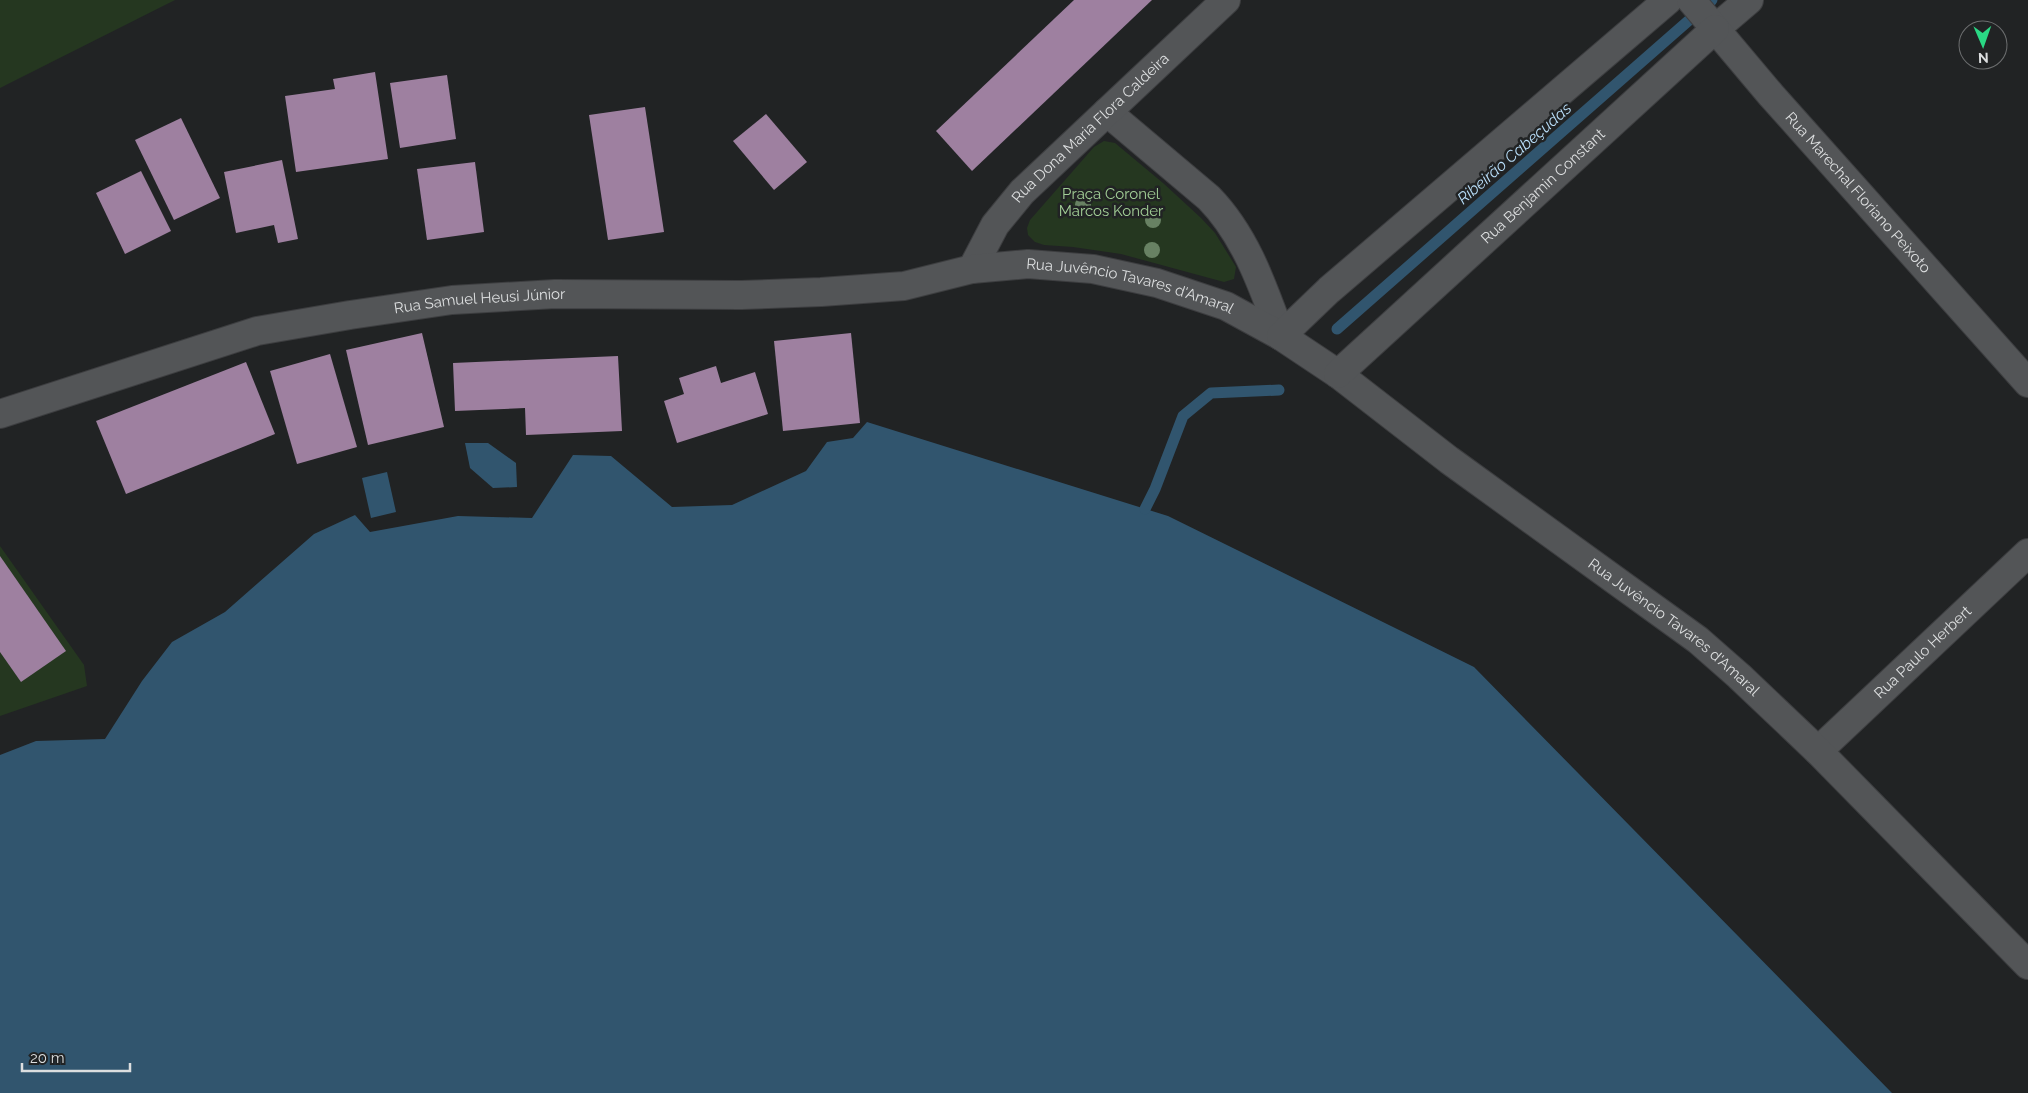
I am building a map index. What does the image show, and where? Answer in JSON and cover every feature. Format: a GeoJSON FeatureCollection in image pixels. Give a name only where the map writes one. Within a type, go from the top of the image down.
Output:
{"type":"FeatureCollection","features":[{"type":"Feature","properties":{"kind":"street","name":"Rua Dona Maria Flora Caldeira"},"geometry":{"type":"LineString","coordinates":[[972,269],[996,225],[1022,192],[1226,0]]}},
{"type":"Feature","properties":{"kind":"street","name":"Rua Benjamin Constant"},"geometry":{"type":"LineString","coordinates":[[1281,336],[1336,284],[1695,10],[1749,0]]}},
{"type":"Feature","properties":{"kind":"street","name":"Rua Benjamin Constant"},"geometry":{"type":"LineString","coordinates":[[1338,374],[1695,10]]}},
{"type":"Feature","properties":{"kind":"street","name":"Rua Marechal Floriano Peixoto"},"geometry":{"type":"LineString","coordinates":[[1695,10],[2028,383]]}},
{"type":"Feature","properties":{"kind":"street"},"geometry":{"type":"LineString","coordinates":[[1107,112],[1209,198],[1224,213],[1258,274],[1281,336]]}},
{"type":"Feature","properties":{"kind":"street","name":"Rua Juvêncio Tavares d'Amaral"},"geometry":{"type":"LineString","coordinates":[[972,269],[1028,264],[1093,269],[1191,293],[1226,306],[1281,336],[1338,374],[1449,460],[1698,640],[1818,751],[2028,965]]}},
{"type":"Feature","properties":{"kind":"street","name":"Rua Samuel Heusi Júnior"},"geometry":{"type":"LineString","coordinates":[[0,414],[257,331],[350,315],[452,300],[555,294],[741,294],[821,292],[904,286],[972,269]]}},
{"type":"Feature","properties":{"kind":"street","name":"Rua Paulo Herbert"},"geometry":{"type":"LineString","coordinates":[[1818,751],[2028,554]]}},
{"type":"Feature","properties":{"kind":"green space"},"geometry":{"type":"Polygon","coordinates":[[[0,0],[175,0],[0,88],[0,0]]]}},
{"type":"Feature","properties":{"kind":"green space","name":"Praça Coronel Marcos Konder"},"geometry":{"type":"Polygon","coordinates":[[[1104,141],[1115,143],[1201,218],[1215,233],[1236,267],[1234,279],[1224,282],[1121,254],[1044,245],[1035,242],[1028,235],[1027,228],[1030,220],[1094,147],[1104,141]]]}},
{"type":"Feature","properties":{"kind":"green space"},"geometry":{"type":"Polygon","coordinates":[[[0,546],[84,665],[87,686],[0,716],[0,546]]]}},
{"type":"Feature","properties":{"kind":"water"},"geometry":{"type":"Polygon","coordinates":[[[867,422],[1168,516],[1474,667],[1892,1093],[0,1093],[0,755],[36,741],[105,739],[142,681],[172,642],[225,612],[314,534],[355,515],[370,532],[458,516],[532,518],[573,455],[611,456],[672,507],[732,505],[806,471],[827,442],[853,438],[867,422]]]}},
{"type":"Feature","properties":{"kind":"water"},"geometry":{"type":"Polygon","coordinates":[[[465,443],[488,443],[516,463],[517,487],[493,488],[470,468],[465,443]]]}},
{"type":"Feature","properties":{"kind":"water"},"geometry":{"type":"Polygon","coordinates":[[[387,472],[396,512],[371,518],[362,478],[387,472]]]}},
{"type":"Feature","properties":{"kind":"building"},"geometry":{"type":"Polygon","coordinates":[[[1074,0],[1152,0],[972,171],[936,131],[1074,0]]]}},
{"type":"Feature","properties":{"kind":"building"},"geometry":{"type":"Polygon","coordinates":[[[375,72],[388,159],[296,172],[285,96],[335,89],[333,79],[375,72]]]}},
{"type":"Feature","properties":{"kind":"building"},"geometry":{"type":"Polygon","coordinates":[[[447,75],[456,139],[400,148],[390,83],[447,75]]]}},
{"type":"Feature","properties":{"kind":"building"},"geometry":{"type":"Polygon","coordinates":[[[645,107],[664,232],[608,240],[589,115],[645,107]]]}},
{"type":"Feature","properties":{"kind":"building"},"geometry":{"type":"Polygon","coordinates":[[[766,114],[807,162],[774,190],[733,141],[766,114]]]}},
{"type":"Feature","properties":{"kind":"building"},"geometry":{"type":"Polygon","coordinates":[[[181,118],[220,198],[174,220],[135,140],[181,118]]]}},
{"type":"Feature","properties":{"kind":"building"},"geometry":{"type":"Polygon","coordinates":[[[282,160],[298,239],[278,243],[274,225],[236,233],[224,172],[282,160]]]}},
{"type":"Feature","properties":{"kind":"building"},"geometry":{"type":"Polygon","coordinates":[[[475,162],[484,232],[427,240],[417,169],[475,162]]]}},
{"type":"Feature","properties":{"kind":"building"},"geometry":{"type":"Polygon","coordinates":[[[141,171],[171,231],[125,254],[96,193],[141,171]]]}},
{"type":"Feature","properties":{"kind":"building"},"geometry":{"type":"Polygon","coordinates":[[[422,333],[444,427],[368,445],[346,350],[422,333]]]}},
{"type":"Feature","properties":{"kind":"building"},"geometry":{"type":"Polygon","coordinates":[[[851,333],[860,423],[783,431],[774,341],[851,333]]]}},
{"type":"Feature","properties":{"kind":"building"},"geometry":{"type":"Polygon","coordinates":[[[330,354],[357,447],[297,464],[270,371],[330,354]]]}},
{"type":"Feature","properties":{"kind":"building"},"geometry":{"type":"Polygon","coordinates":[[[618,356],[622,431],[526,435],[525,408],[455,411],[453,363],[618,356]]]}},
{"type":"Feature","properties":{"kind":"building"},"geometry":{"type":"Polygon","coordinates":[[[246,362],[275,434],[126,494],[96,421],[246,362]]]}},
{"type":"Feature","properties":{"kind":"building"},"geometry":{"type":"Polygon","coordinates":[[[716,366],[721,383],[755,372],[768,414],[677,443],[664,401],[684,394],[679,378],[716,366]]]}},
{"type":"Feature","properties":{"kind":"building"},"geometry":{"type":"Polygon","coordinates":[[[0,556],[66,651],[21,682],[0,652],[0,556]]]}},
{"type":"Feature","properties":{"kind":"waterway","name":"Ribeirão Cabeçudas"},"geometry":{"type":"LineString","coordinates":[[1337,329],[1712,0]]}},
{"type":"Feature","properties":{"kind":"waterway","name":"Ribeirão Cabeçudas"},"geometry":{"type":"LineString","coordinates":[[1145,509],[1155,489],[1183,416],[1211,393],[1279,390]]}}]}
